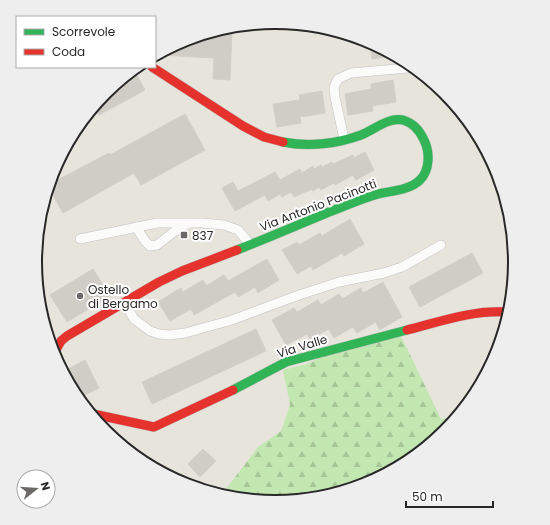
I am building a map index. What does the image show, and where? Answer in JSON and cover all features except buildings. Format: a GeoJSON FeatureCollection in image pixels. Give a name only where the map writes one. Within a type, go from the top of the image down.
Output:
{"type":"FeatureCollection","features":[{"type":"Feature","properties":{"kind":"street","name":"Via Antonio Pacinotti"},"geometry":{"type":"LineString","coordinates":[[57,347],[61,341],[67,336],[124,302],[174,275],[369,197],[412,187],[422,180],[428,169],[429,158],[424,137],[407,121],[394,120],[382,123],[359,135],[344,139],[316,144],[285,143],[249,131],[154,68]]}},
{"type":"Feature","properties":{"kind":"street"},"geometry":{"type":"LineString","coordinates":[[344,139],[334,87],[338,79],[351,73],[405,68]]}},
{"type":"Feature","properties":{"kind":"street"},"geometry":{"type":"LineString","coordinates":[[80,239],[157,223],[190,223],[224,225],[238,230],[250,244]]}},
{"type":"Feature","properties":{"kind":"street"},"geometry":{"type":"LineString","coordinates":[[136,227],[144,241],[150,246],[157,245],[175,231],[190,223]]}},
{"type":"Feature","properties":{"kind":"street"},"geometry":{"type":"LineString","coordinates":[[124,302],[134,319],[150,331],[169,335],[185,333],[232,320],[339,282],[384,273],[402,267],[441,245]]}},
{"type":"Feature","properties":{"kind":"street","name":"Via Valle"},"geometry":{"type":"LineString","coordinates":[[98,415],[154,427],[242,386],[286,362],[457,317],[489,311],[503,312]]}},
{"type":"Feature","properties":{"kind":"green space"},"geometry":{"type":"Polygon","coordinates":[[[400,334],[441,419],[450,417],[429,438],[405,457],[378,472],[350,484],[321,492],[290,496],[260,496],[225,491],[258,447],[281,431],[290,405],[283,370],[307,364],[333,352],[400,334]]]}},
{"type":"Feature","properties":{"kind":"traffic: fast"},"geometry":{"type":"LineString","coordinates":[[237,250],[359,200],[411,186],[423,176],[426,171],[428,161],[426,145],[422,137],[413,125],[403,120],[392,120],[381,124],[366,133],[342,141],[322,144],[293,144],[283,142]]}},
{"type":"Feature","properties":{"kind":"traffic: fast"},"geometry":{"type":"LineString","coordinates":[[233,390],[286,362],[407,330]]}},
{"type":"Feature","properties":{"kind":"traffic: jam"},"geometry":{"type":"LineString","coordinates":[[154,68],[243,126],[264,137],[283,142]]}},
{"type":"Feature","properties":{"kind":"traffic: jam"},"geometry":{"type":"LineString","coordinates":[[57,347],[61,341],[67,336],[159,282],[182,271],[237,250]]}},
{"type":"Feature","properties":{"kind":"traffic: jam"},"geometry":{"type":"LineString","coordinates":[[407,330],[468,315],[503,312]]}},
{"type":"Feature","properties":{"kind":"traffic: jam"},"geometry":{"type":"LineString","coordinates":[[98,415],[154,427],[233,390]]}},
{"type":"Feature","properties":{"kind":"place","name":"837"},"geometry":{"type":"Point","coordinates":[184,235]}},
{"type":"Feature","properties":{"kind":"place","name":"Ostello di Bergamo"},"geometry":{"type":"Point","coordinates":[80,296]}}]}
